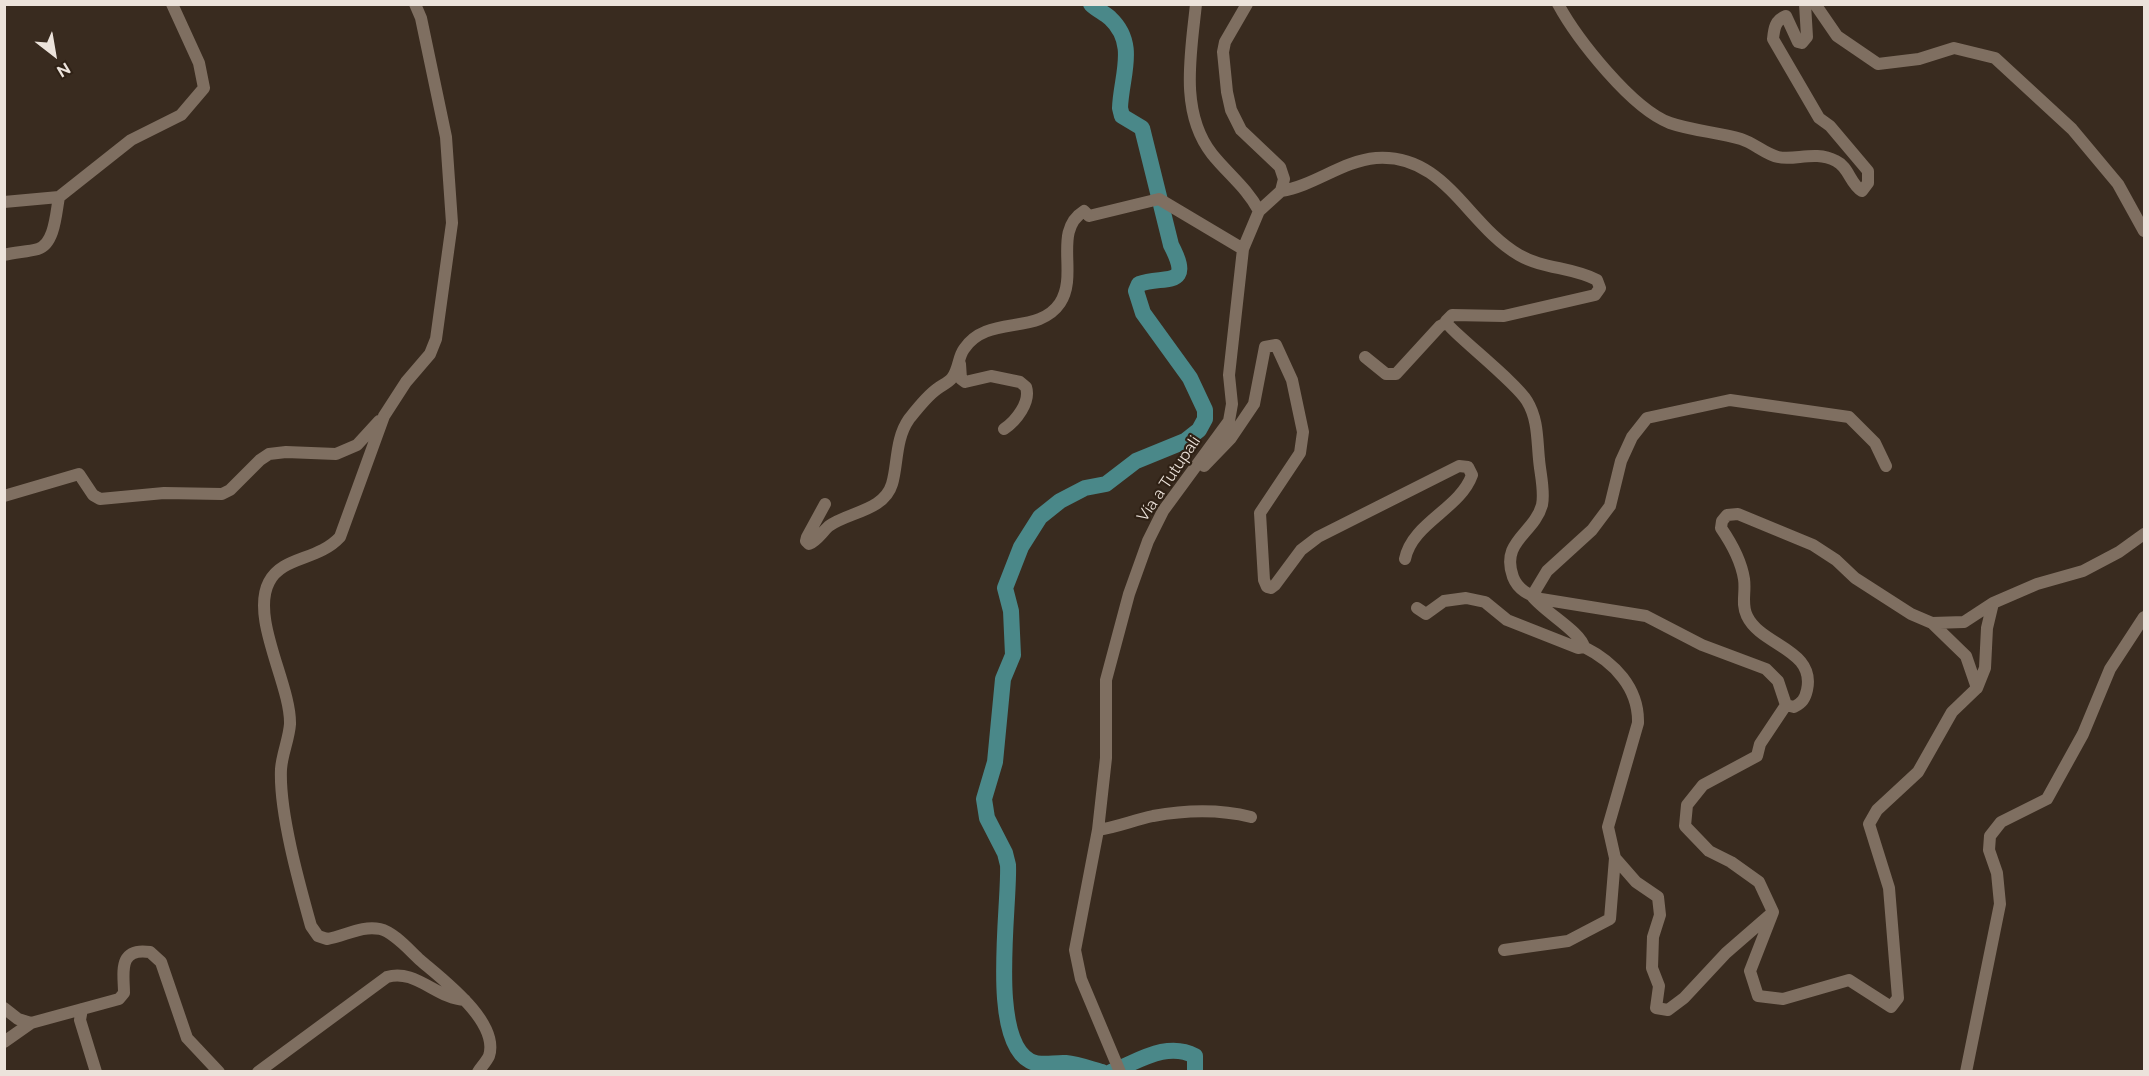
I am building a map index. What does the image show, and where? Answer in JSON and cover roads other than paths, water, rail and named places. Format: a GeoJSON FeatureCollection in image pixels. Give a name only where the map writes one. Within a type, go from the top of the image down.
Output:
{"type":"FeatureCollection","features":[{"type":"Feature","properties":{"kind":"street"},"geometry":{"type":"LineString","coordinates":[[4,202],[59,197],[131,140],[181,115],[200,95],[204,88],[199,63],[172,4]]}},
{"type":"Feature","properties":{"kind":"street"},"geometry":{"type":"LineString","coordinates":[[4,496],[79,474],[93,495],[100,499],[164,494],[222,494],[230,490],[269,454],[286,452],[336,454],[357,445],[384,416],[406,382],[430,354],[436,339],[452,223],[446,137],[421,18],[415,4]]}},
{"type":"Feature","properties":{"kind":"street"},"geometry":{"type":"LineString","coordinates":[[1196,4],[1189,87],[1202,137],[1210,152],[1250,194],[1259,212]]}},
{"type":"Feature","properties":{"kind":"street"},"geometry":{"type":"LineString","coordinates":[[1247,4],[1230,33],[1223,52],[1227,92],[1231,110],[1241,130],[1280,167],[1284,179],[1281,191],[1300,188],[1362,160],[1385,158],[1403,161],[1430,172],[1450,186],[1492,234],[1520,256],[1589,276],[1597,280],[1600,285],[1595,295],[1504,316],[1452,315],[1396,374],[1386,374],[1365,357]]}},
{"type":"Feature","properties":{"kind":"street"},"geometry":{"type":"LineString","coordinates":[[1558,4],[1574,32],[1589,50],[1615,79],[1656,116],[1670,123],[1718,132],[1750,142],[1779,158],[1824,156],[1839,161],[1855,187],[1862,191],[1868,183],[1868,171],[1830,126],[1819,118],[1773,39],[1774,26],[1780,18],[1786,16],[1798,42],[1802,43],[1807,37],[1804,4]]}},
{"type":"Feature","properties":{"kind":"street"},"geometry":{"type":"LineString","coordinates":[[1815,4],[1837,36],[1878,64],[1919,59],[1954,48],[1995,58],[2072,129],[2118,184],[2145,231]]}},
{"type":"Feature","properties":{"kind":"street","name":"Vía a Tutupali"},"geometry":{"type":"LineString","coordinates":[[1118,1067],[1081,979],[1075,950],[1098,830],[1106,759],[1106,680],[1129,594],[1148,541],[1186,478],[1229,421],[1232,404],[1229,375],[1243,249],[1259,212],[1281,191]]}},
{"type":"Feature","properties":{"kind":"street"},"geometry":{"type":"LineString","coordinates":[[4,255],[40,249],[45,245],[50,239],[59,197]]}},
{"type":"Feature","properties":{"kind":"street"},"geometry":{"type":"LineString","coordinates":[[825,504],[807,537],[806,541],[809,544],[830,526],[858,514],[888,493],[899,445],[909,420],[929,396],[952,378],[964,349],[985,332],[1046,318],[1059,304],[1069,279],[1067,232],[1079,214],[1084,211],[1089,216],[1159,200],[1243,249]]}},
{"type":"Feature","properties":{"kind":"street"},"geometry":{"type":"LineString","coordinates":[[1446,323],[1508,378],[1526,400],[1533,414],[1537,430],[1542,504],[1535,518],[1511,549],[1510,560],[1515,582],[1525,593],[1532,596],[1646,616],[1702,645],[1766,669],[1778,681],[1786,705]]}},
{"type":"Feature","properties":{"kind":"street"},"geometry":{"type":"LineString","coordinates":[[1186,478],[1194,475],[1231,438],[1254,404],[1265,347],[1276,345],[1292,380],[1303,432],[1300,453],[1260,513],[1264,580],[1267,587],[1271,588],[1275,585],[1301,550],[1318,537],[1459,466],[1468,466],[1472,475],[1470,483],[1407,549],[1405,559]]}},
{"type":"Feature","properties":{"kind":"street"},"geometry":{"type":"LineString","coordinates":[[960,360],[961,379],[965,382],[991,376],[1020,382],[1026,387],[1024,406],[1012,423],[1004,429]]}},
{"type":"Feature","properties":{"kind":"street"},"geometry":{"type":"LineString","coordinates":[[1532,596],[1546,571],[1592,530],[1610,506],[1621,461],[1632,437],[1647,418],[1730,400],[1849,417],[1875,443],[1886,466]]}},
{"type":"Feature","properties":{"kind":"street"},"geometry":{"type":"LineString","coordinates":[[384,416],[340,537],[329,549],[281,568],[270,580],[265,594],[272,648],[290,725],[281,768],[281,800],[311,926],[318,936],[327,939],[360,929],[382,929],[466,1000],[480,1018],[489,1044],[489,1056],[478,1071]]}},
{"type":"Feature","properties":{"kind":"street"},"geometry":{"type":"LineString","coordinates":[[1786,705],[1794,707],[1801,704],[1806,698],[1810,680],[1800,660],[1763,634],[1746,614],[1742,570],[1721,528],[1722,521],[1727,515],[1737,514],[1813,545],[1836,560],[1863,584],[1911,614],[1932,623],[1966,656],[1977,688]]}},
{"type":"Feature","properties":{"kind":"street"},"geometry":{"type":"LineString","coordinates":[[1932,623],[1964,622],[1994,603],[2037,584],[2083,571],[2119,552],[2145,534]]}},
{"type":"Feature","properties":{"kind":"street"},"geometry":{"type":"LineString","coordinates":[[1532,596],[1542,609],[1580,638],[1584,647]]}},
{"type":"Feature","properties":{"kind":"street"},"geometry":{"type":"LineString","coordinates":[[1417,608],[1426,614],[1444,601],[1466,598],[1485,602],[1507,620],[1578,648],[1584,647],[1599,655],[1616,669],[1636,696],[1638,723],[1608,827],[1615,858],[1613,906],[1610,919],[1603,925],[1568,941],[1504,950]]}},
{"type":"Feature","properties":{"kind":"street"},"geometry":{"type":"LineString","coordinates":[[1786,705],[1760,744],[1757,756],[1703,785],[1687,805],[1685,826],[1709,851],[1731,862],[1760,882],[1773,912],[1749,971],[1758,996],[1783,999],[1849,980],[1891,1007],[1895,1005],[1898,998],[1889,888],[1869,824],[1877,810],[1918,772],[1952,712],[1977,688],[1985,668],[1987,628],[1994,603]]}},
{"type":"Feature","properties":{"kind":"street"},"geometry":{"type":"LineString","coordinates":[[1966,1071],[2001,904],[1997,873],[1989,850],[1990,836],[2001,822],[2047,799],[2083,734],[2110,669],[2145,617]]}},
{"type":"Feature","properties":{"kind":"street"},"geometry":{"type":"LineString","coordinates":[[1098,830],[1151,816],[1192,811],[1232,812],[1251,817]]}},
{"type":"Feature","properties":{"kind":"street"},"geometry":{"type":"LineString","coordinates":[[1615,858],[1636,882],[1658,897],[1660,915],[1653,937],[1652,968],[1659,986],[1656,1008],[1668,1010],[1684,998],[1726,953],[1773,912]]}},
{"type":"Feature","properties":{"kind":"street"},"geometry":{"type":"LineString","coordinates":[[4,1042],[31,1023],[121,998],[124,990],[122,969],[125,962],[139,952],[153,954],[161,962],[187,1038],[219,1071]]}},
{"type":"Feature","properties":{"kind":"street"},"geometry":{"type":"LineString","coordinates":[[258,1071],[387,977],[405,975],[454,999],[466,1000]]}},
{"type":"Feature","properties":{"kind":"street"},"geometry":{"type":"LineString","coordinates":[[4,1008],[18,1018],[31,1023]]}},
{"type":"Feature","properties":{"kind":"street"},"geometry":{"type":"LineString","coordinates":[[82,1009],[80,1020],[96,1071]]}},
{"type":"Feature","properties":{"kind":"waterway"},"geometry":{"type":"LineString","coordinates":[[1091,4],[1110,18],[1119,28],[1124,39],[1126,61],[1120,108],[1122,116],[1142,128],[1171,245],[1179,268],[1178,274],[1173,278],[1139,284],[1136,291],[1143,313],[1190,378],[1205,410],[1205,419],[1199,430],[1185,441],[1136,461],[1106,484],[1085,488],[1060,501],[1040,517],[1021,547],[1005,588],[1011,611],[1013,655],[1003,679],[995,762],[984,799],[987,818],[1005,853],[1008,865],[1005,1000],[1009,1027],[1017,1048],[1034,1063],[1079,1065],[1102,1072]]}},
{"type":"Feature","properties":{"kind":"waterway"},"geometry":{"type":"LineString","coordinates":[[1111,1072],[1153,1054],[1174,1051],[1195,1056],[1195,1072]]}}]}
